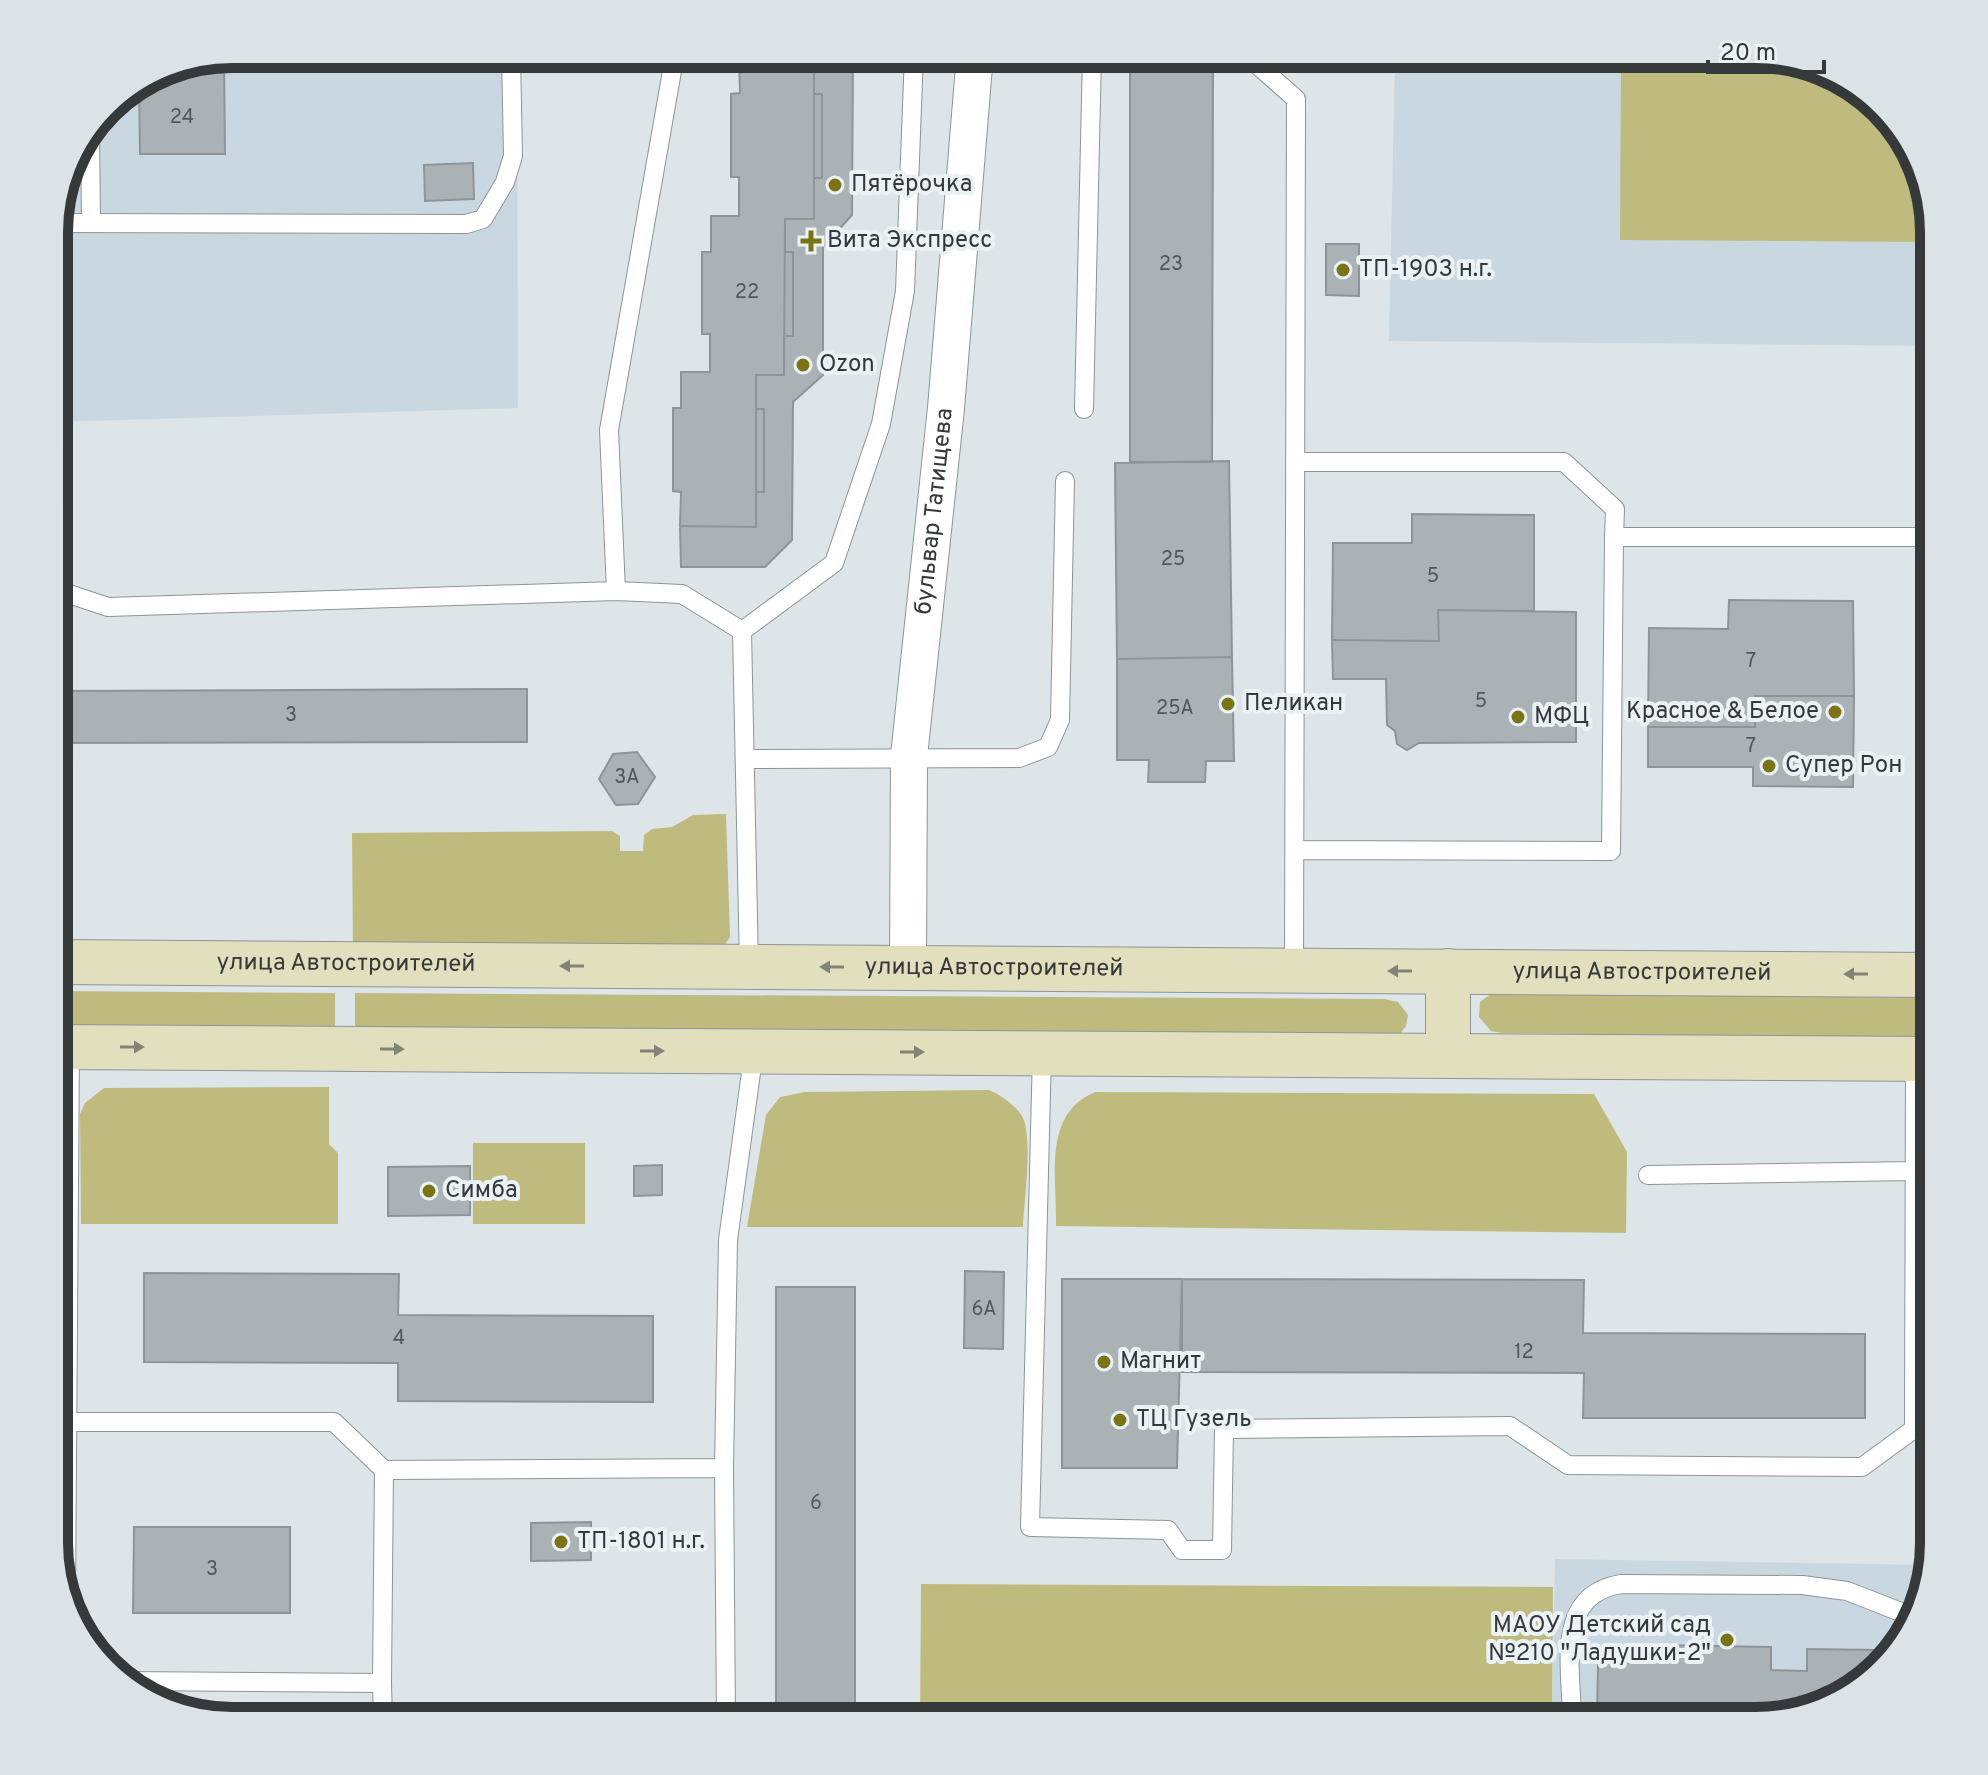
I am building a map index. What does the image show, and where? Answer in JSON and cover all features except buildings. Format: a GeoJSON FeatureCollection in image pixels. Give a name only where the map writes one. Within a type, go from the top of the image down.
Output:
{"type":"FeatureCollection","features":[{"type":"Feature","properties":{"kind":"main road","name":"улица Автостроителей"},"geometry":{"type":"LineString","coordinates":[[68,962],[1920,975]]}},
{"type":"Feature","properties":{"kind":"main road"},"geometry":{"type":"LineString","coordinates":[[1448,971],[1448,1056]]}},
{"type":"Feature","properties":{"kind":"main road"},"geometry":{"type":"LineString","coordinates":[[68,1047],[1920,1059]]}},
{"type":"Feature","properties":{"kind":"street","name":"бульвар Татищева"},"geometry":{"type":"LineString","coordinates":[[908,968],[909,756],[946,408],[974,68]]}},
{"type":"Feature","properties":{"kind":"lane"},"geometry":{"type":"LineString","coordinates":[[68,223],[466,224],[483,219],[505,182],[513,156],[511,68]]}},
{"type":"Feature","properties":{"kind":"lane"},"geometry":{"type":"LineString","coordinates":[[616,591],[609,430],[673,68]]}},
{"type":"Feature","properties":{"kind":"lane"},"geometry":{"type":"LineString","coordinates":[[742,631],[834,563],[881,424],[905,291],[913,68]]}},
{"type":"Feature","properties":{"kind":"lane"},"geometry":{"type":"LineString","coordinates":[[1084,409],[1092,68]]}},
{"type":"Feature","properties":{"kind":"lane"},"geometry":{"type":"LineString","coordinates":[[1261,68],[1296,99],[1294,970]]}},
{"type":"Feature","properties":{"kind":"lane"},"geometry":{"type":"LineString","coordinates":[[90,150],[91,223]]}},
{"type":"Feature","properties":{"kind":"lane"},"geometry":{"type":"LineString","coordinates":[[1296,462],[1564,462],[1615,509],[1611,851],[1296,850]]}},
{"type":"Feature","properties":{"kind":"lane"},"geometry":{"type":"LineString","coordinates":[[746,759],[909,756],[1019,758],[1048,747],[1060,720],[1065,481]]}},
{"type":"Feature","properties":{"kind":"lane"},"geometry":{"type":"LineString","coordinates":[[1614,537],[1920,537]]}},
{"type":"Feature","properties":{"kind":"lane"},"geometry":{"type":"LineString","coordinates":[[68,594],[108,607],[616,591],[682,594],[742,631]]}},
{"type":"Feature","properties":{"kind":"lane"},"geometry":{"type":"LineString","coordinates":[[742,631],[749,967]]}},
{"type":"Feature","properties":{"kind":"lane"},"geometry":{"type":"LineString","coordinates":[[726,1707],[724,1468],[728,1240],[754,1051]]}},
{"type":"Feature","properties":{"kind":"lane"},"geometry":{"type":"LineString","coordinates":[[1042,1053],[1030,1527],[1168,1530],[1182,1550],[1222,1550],[1224,1429],[1510,1426],[1568,1465],[1846,1467],[1862,1467],[1914,1429],[1920,1429]]}},
{"type":"Feature","properties":{"kind":"lane"},"geometry":{"type":"LineString","coordinates":[[1914,1429],[1915,1171],[1920,1109]]}},
{"type":"Feature","properties":{"kind":"lane"},"geometry":{"type":"LineString","coordinates":[[1648,1175],[1915,1171]]}},
{"type":"Feature","properties":{"kind":"lane"},"geometry":{"type":"LineString","coordinates":[[68,1422],[334,1422],[384,1470],[724,1468]]}},
{"type":"Feature","properties":{"kind":"lane"},"geometry":{"type":"LineString","coordinates":[[383,1707],[384,1470]]}},
{"type":"Feature","properties":{"kind":"lane"},"geometry":{"type":"LineString","coordinates":[[1572,1707],[1572,1626],[1579,1607],[1588,1595],[1601,1587],[1621,1584],[1802,1585],[1847,1591],[1904,1613]]}},
{"type":"Feature","properties":{"kind":"lane"},"geometry":{"type":"LineString","coordinates":[[144,1681],[382,1683]]}},
{"type":"Feature","properties":{"kind":"shaded area"},"geometry":{"type":"Polygon","coordinates":[[[517,68],[518,408],[68,422],[68,221],[74,189],[85,159],[109,124],[141,96],[179,77],[211,69],[517,68]]]}},
{"type":"Feature","properties":{"kind":"shaded area"},"geometry":{"type":"Polygon","coordinates":[[[1395,68],[1767,68],[1788,71],[1819,80],[1856,102],[1886,132],[1908,169],[1920,221],[1920,346],[1389,341],[1395,68]]]}},
{"type":"Feature","properties":{"kind":"shaded area"},"geometry":{"type":"Polygon","coordinates":[[[1621,68],[1767,68],[1788,71],[1829,85],[1856,102],[1886,132],[1908,169],[1920,221],[1920,242],[1620,240],[1621,68]]]}},
{"type":"Feature","properties":{"kind":"shaded area"},"geometry":{"type":"Polygon","coordinates":[[[726,814],[730,937],[724,946],[353,958],[352,833],[612,831],[620,836],[620,851],[643,851],[644,835],[652,829],[672,827],[693,815],[726,814]]]}},
{"type":"Feature","properties":{"kind":"shaded area"},"geometry":{"type":"Polygon","coordinates":[[[68,991],[335,993],[335,1028],[68,1026],[68,991]]]}},
{"type":"Feature","properties":{"kind":"shaded area"},"geometry":{"type":"Polygon","coordinates":[[[355,993],[1385,999],[1398,1002],[1408,1015],[1406,1026],[1399,1035],[355,1032],[355,993]]]}},
{"type":"Feature","properties":{"kind":"shaded area"},"geometry":{"type":"Polygon","coordinates":[[[1492,993],[1920,998],[1920,1038],[1502,1033],[1491,1031],[1479,1017],[1480,1002],[1492,993]]]}},
{"type":"Feature","properties":{"kind":"shaded area"},"geometry":{"type":"Polygon","coordinates":[[[329,1087],[329,1144],[338,1153],[338,1224],[81,1224],[80,1114],[85,1103],[104,1088],[329,1087]]]}},
{"type":"Feature","properties":{"kind":"shaded area"},"geometry":{"type":"Polygon","coordinates":[[[989,1090],[1017,1109],[1026,1128],[1028,1156],[1023,1227],[747,1227],[766,1115],[780,1097],[805,1092],[989,1090]]]}},
{"type":"Feature","properties":{"kind":"shaded area"},"geometry":{"type":"Polygon","coordinates":[[[1095,1092],[1594,1094],[1627,1152],[1626,1233],[1056,1226],[1055,1168],[1060,1131],[1067,1115],[1078,1102],[1095,1092]]]}},
{"type":"Feature","properties":{"kind":"shaded area"},"geometry":{"type":"Polygon","coordinates":[[[473,1143],[585,1143],[585,1224],[473,1224],[473,1143]]]}},
{"type":"Feature","properties":{"kind":"shaded area","name":"МАОУ Детский сад №210 \"Ладушки-2\""},"geometry":{"type":"Polygon","coordinates":[[[1555,1559],[1919,1565],[1908,1606],[1886,1643],[1856,1673],[1819,1695],[1788,1704],[1756,1707],[1552,1707],[1555,1559]]]}},
{"type":"Feature","properties":{"kind":"shaded area"},"geometry":{"type":"Polygon","coordinates":[[[921,1584],[1553,1587],[1552,1707],[920,1707],[921,1584]]]}},
{"type":"Feature","properties":{"kind":"place","name":"Пятёрочка"},"geometry":{"type":"Point","coordinates":[835,185]}},
{"type":"Feature","properties":{"kind":"place","name":"Вита Экспресс"},"geometry":{"type":"Point","coordinates":[811,241]}},
{"type":"Feature","properties":{"kind":"place","name":"ТП-1903 н.г."},"geometry":{"type":"Point","coordinates":[1343,270]}},
{"type":"Feature","properties":{"kind":"place","name":"Ozon"},"geometry":{"type":"Point","coordinates":[803,365]}},
{"type":"Feature","properties":{"kind":"place","name":"Пеликан"},"geometry":{"type":"Point","coordinates":[1228,704]}},
{"type":"Feature","properties":{"kind":"place","name":"Красное & Белое"},"geometry":{"type":"Point","coordinates":[1835,712]}},
{"type":"Feature","properties":{"kind":"place","name":"МФЦ"},"geometry":{"type":"Point","coordinates":[1518,717]}},
{"type":"Feature","properties":{"kind":"place","name":"Супер Рон"},"geometry":{"type":"Point","coordinates":[1769,766]}},
{"type":"Feature","properties":{"kind":"place","name":"Симба"},"geometry":{"type":"Point","coordinates":[429,1191]}},
{"type":"Feature","properties":{"kind":"place","name":"Магнит"},"geometry":{"type":"Point","coordinates":[1104,1362]}},
{"type":"Feature","properties":{"kind":"place","name":"ТЦ Гузель"},"geometry":{"type":"Point","coordinates":[1120,1420]}},
{"type":"Feature","properties":{"kind":"place","name":"ТП-1801 н.г."},"geometry":{"type":"Point","coordinates":[561,1542]}},
{"type":"Feature","properties":{"kind":"place","name":"МАОУ Детский сад №210 \"Ладушки-2\""},"geometry":{"type":"Point","coordinates":[1727,1640]}}]}
